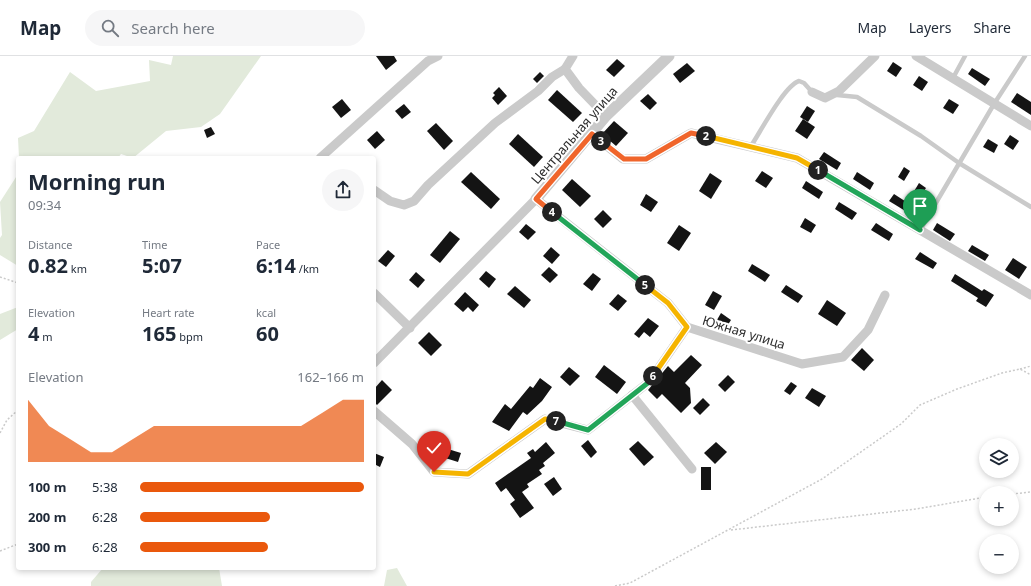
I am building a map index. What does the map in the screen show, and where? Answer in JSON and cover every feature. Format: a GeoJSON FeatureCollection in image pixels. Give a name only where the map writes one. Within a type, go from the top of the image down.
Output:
{"type":"FeatureCollection","features":[{"type":"Feature","properties":{"kind":"street"},"geometry":{"type":"LineString","coordinates":[[322,156],[426,58],[438,56]]}},
{"type":"Feature","properties":{"kind":"street"},"geometry":{"type":"LineString","coordinates":[[376,191],[390,201],[404,206],[414,201],[433,180],[495,123],[538,91],[552,77],[565,69],[573,56]]}},
{"type":"Feature","properties":{"kind":"street","name":"Центральная улица"},"geometry":{"type":"LineString","coordinates":[[536,199],[606,116],[669,56]]}},
{"type":"Feature","properties":{"kind":"street"},"geometry":{"type":"LineString","coordinates":[[812,92],[825,98],[839,91],[875,56]]}},
{"type":"Feature","properties":{"kind":"street"},"geometry":{"type":"LineString","coordinates":[[916,56],[1031,126]]}},
{"type":"Feature","properties":{"kind":"street"},"geometry":{"type":"LineString","coordinates":[[565,69],[579,88],[606,116]]}},
{"type":"Feature","properties":{"kind":"street"},"geometry":{"type":"LineString","coordinates":[[592,134],[624,159],[646,159],[691,133],[797,158],[1031,295]]}},
{"type":"Feature","properties":{"kind":"street"},"geometry":{"type":"LineString","coordinates":[[376,361],[536,199]]}},
{"type":"Feature","properties":{"kind":"street","name":"Южная улица"},"geometry":{"type":"LineString","coordinates":[[536,199],[668,303],[687,327],[802,364],[843,357],[868,330],[885,294]]}},
{"type":"Feature","properties":{"kind":"street"},"geometry":{"type":"LineString","coordinates":[[376,296],[410,328]]}},
{"type":"Feature","properties":{"kind":"street"},"geometry":{"type":"LineString","coordinates":[[376,413],[412,444],[434,472],[468,474],[545,419],[588,430],[649,382],[687,327]]}},
{"type":"Feature","properties":{"kind":"street"},"geometry":{"type":"LineString","coordinates":[[632,395],[692,469]]}},
{"type":"Feature","properties":{"kind":"lane"},"geometry":{"type":"LineString","coordinates":[[952,78],[965,56]]}},
{"type":"Feature","properties":{"kind":"lane"},"geometry":{"type":"LineString","coordinates":[[920,230],[994,104],[1026,56]]}},
{"type":"Feature","properties":{"kind":"lane"},"geometry":{"type":"LineString","coordinates":[[751,146],[786,90],[794,82],[799,81],[804,83],[812,92]]}},
{"type":"Feature","properties":{"kind":"lane"},"geometry":{"type":"LineString","coordinates":[[825,98],[844,94],[857,97],[920,136],[959,163],[1031,206]]}},
{"type":"Feature","properties":{"kind":"path"},"geometry":{"type":"LineString","coordinates":[[0,278],[16,282]]}},
{"type":"Feature","properties":{"kind":"path"},"geometry":{"type":"LineString","coordinates":[[615,586],[630,583],[822,479],[901,424],[920,405],[956,389],[1002,373],[1031,366]]}},
{"type":"Feature","properties":{"kind":"path"},"geometry":{"type":"LineString","coordinates":[[1020,369],[1031,375]]}},
{"type":"Feature","properties":{"kind":"path"},"geometry":{"type":"LineString","coordinates":[[0,433],[7,420],[16,412]]}},
{"type":"Feature","properties":{"kind":"path"},"geometry":{"type":"LineString","coordinates":[[1019,493],[1031,492]]}},
{"type":"Feature","properties":{"kind":"path"},"geometry":{"type":"LineString","coordinates":[[729,530],[916,509],[979,498]]}},
{"type":"Feature","properties":{"kind":"path"},"geometry":{"type":"LineString","coordinates":[[0,551],[16,545]]}},
{"type":"Feature","properties":{"kind":"green space"},"geometry":{"type":"Polygon","coordinates":[[[173,56],[261,56],[220,114],[201,127],[166,131],[135,156],[121,154],[120,156],[19,156],[18,138],[34,131],[70,72],[96,91],[150,81],[149,60],[171,65],[173,56]]]}},
{"type":"Feature","properties":{"kind":"green space"},"geometry":{"type":"Polygon","coordinates":[[[16,177],[16,265],[0,255],[0,238],[2,235],[0,202],[16,177]]]}},
{"type":"Feature","properties":{"kind":"green space"},"geometry":{"type":"Polygon","coordinates":[[[16,308],[16,330],[0,340],[0,314],[16,308]]]}},
{"type":"Feature","properties":{"kind":"green space"},"geometry":{"type":"Polygon","coordinates":[[[397,568],[407,586],[384,586],[387,570],[397,568]]]}},
{"type":"Feature","properties":{"kind":"green space"},"geometry":{"type":"Polygon","coordinates":[[[101,570],[219,570],[222,586],[91,586],[91,582],[101,570]]]}},
{"type":"Feature","properties":{"kind":"building"},"geometry":{"type":"Polygon","coordinates":[[[376,56],[394,56],[397,61],[386,70],[376,56]]]}},
{"type":"Feature","properties":{"kind":"building"},"geometry":{"type":"Polygon","coordinates":[[[617,59],[625,66],[614,77],[606,70],[617,59]]]}},
{"type":"Feature","properties":{"kind":"building"},"geometry":{"type":"Polygon","coordinates":[[[893,62],[902,68],[896,77],[887,71],[893,62]]]}},
{"type":"Feature","properties":{"kind":"building"},"geometry":{"type":"Polygon","coordinates":[[[687,63],[695,71],[680,83],[673,74],[687,63]]]}},
{"type":"Feature","properties":{"kind":"building"},"geometry":{"type":"Polygon","coordinates":[[[972,68],[990,79],[985,86],[968,74],[972,68]]]}},
{"type":"Feature","properties":{"kind":"building"},"geometry":{"type":"Polygon","coordinates":[[[540,72],[544,76],[537,83],[533,79],[540,72]]]}},
{"type":"Feature","properties":{"kind":"building"},"geometry":{"type":"Polygon","coordinates":[[[919,76],[928,82],[922,91],[913,85],[919,76]]]}},
{"type":"Feature","properties":{"kind":"building"},"geometry":{"type":"Polygon","coordinates":[[[499,87],[507,96],[498,105],[492,98],[495,95],[493,93],[499,87]]]}},
{"type":"Feature","properties":{"kind":"building"},"geometry":{"type":"Polygon","coordinates":[[[557,90],[582,113],[573,122],[548,100],[557,90]]]}},
{"type":"Feature","properties":{"kind":"building"},"geometry":{"type":"Polygon","coordinates":[[[1017,93],[1031,102],[1031,115],[1011,102],[1017,93]]]}},
{"type":"Feature","properties":{"kind":"building"},"geometry":{"type":"Polygon","coordinates":[[[648,94],[657,103],[650,110],[640,101],[648,94]]]}},
{"type":"Feature","properties":{"kind":"building"},"geometry":{"type":"Polygon","coordinates":[[[342,99],[351,110],[341,118],[332,107],[342,99]]]}},
{"type":"Feature","properties":{"kind":"building"},"geometry":{"type":"Polygon","coordinates":[[[949,99],[959,105],[953,114],[943,108],[949,99]]]}},
{"type":"Feature","properties":{"kind":"building"},"geometry":{"type":"Polygon","coordinates":[[[404,104],[411,112],[402,119],[395,111],[404,104]]]}},
{"type":"Feature","properties":{"kind":"building"},"geometry":{"type":"Polygon","coordinates":[[[807,106],[815,111],[808,122],[800,117],[807,106]]]}},
{"type":"Feature","properties":{"kind":"building"},"geometry":{"type":"Polygon","coordinates":[[[803,119],[815,127],[807,139],[795,131],[803,119]]]}},
{"type":"Feature","properties":{"kind":"building"},"geometry":{"type":"Polygon","coordinates":[[[614,121],[628,133],[616,146],[602,134],[614,121]]]}},
{"type":"Feature","properties":{"kind":"building"},"geometry":{"type":"Polygon","coordinates":[[[436,123],[453,141],[444,150],[427,131],[436,123]]]}},
{"type":"Feature","properties":{"kind":"building"},"geometry":{"type":"Polygon","coordinates":[[[211,127],[215,134],[207,138],[204,130],[211,127]]]}},
{"type":"Feature","properties":{"kind":"building"},"geometry":{"type":"Polygon","coordinates":[[[377,131],[385,140],[375,149],[367,140],[377,131]]]}},
{"type":"Feature","properties":{"kind":"building"},"geometry":{"type":"Polygon","coordinates":[[[518,134],[543,157],[534,167],[509,144],[518,134]]]}},
{"type":"Feature","properties":{"kind":"building"},"geometry":{"type":"Polygon","coordinates":[[[1010,135],[1019,141],[1013,150],[1004,144],[1010,135]]]}},
{"type":"Feature","properties":{"kind":"building"},"geometry":{"type":"Polygon","coordinates":[[[988,139],[998,145],[994,153],[983,147],[988,139]]]}},
{"type":"Feature","properties":{"kind":"building"},"geometry":{"type":"Polygon","coordinates":[[[824,152],[841,163],[837,170],[819,159],[824,152]]]}},
{"type":"Feature","properties":{"kind":"building"},"geometry":{"type":"Polygon","coordinates":[[[904,167],[910,171],[904,181],[898,177],[904,167]]]}},
{"type":"Feature","properties":{"kind":"building"},"geometry":{"type":"Polygon","coordinates":[[[762,171],[773,178],[766,188],[755,181],[762,171]]]}},
{"type":"Feature","properties":{"kind":"building"},"geometry":{"type":"Polygon","coordinates":[[[471,172],[500,199],[491,209],[461,182],[471,172]]]}},
{"type":"Feature","properties":{"kind":"building"},"geometry":{"type":"Polygon","coordinates":[[[857,172],[874,183],[870,190],[853,179],[857,172]]]}},
{"type":"Feature","properties":{"kind":"building"},"geometry":{"type":"Polygon","coordinates":[[[710,173],[722,181],[711,199],[699,191],[710,173]]]}},
{"type":"Feature","properties":{"kind":"building"},"geometry":{"type":"Polygon","coordinates":[[[572,179],[591,196],[580,207],[562,190],[572,179]]]}},
{"type":"Feature","properties":{"kind":"building"},"geometry":{"type":"Polygon","coordinates":[[[806,181],[823,192],[819,199],[802,188],[806,181]]]}},
{"type":"Feature","properties":{"kind":"building"},"geometry":{"type":"Polygon","coordinates":[[[919,183],[926,188],[919,198],[913,193],[919,183]]]}},
{"type":"Feature","properties":{"kind":"building"},"geometry":{"type":"Polygon","coordinates":[[[646,194],[658,202],[651,212],[640,205],[646,194]]]}},
{"type":"Feature","properties":{"kind":"building"},"geometry":{"type":"Polygon","coordinates":[[[894,194],[911,205],[907,212],[889,201],[894,194]]]}},
{"type":"Feature","properties":{"kind":"building"},"geometry":{"type":"Polygon","coordinates":[[[839,202],[857,213],[852,220],[835,209],[839,202]]]}},
{"type":"Feature","properties":{"kind":"building"},"geometry":{"type":"Polygon","coordinates":[[[603,210],[612,219],[603,228],[594,219],[603,210]]]}},
{"type":"Feature","properties":{"kind":"building"},"geometry":{"type":"Polygon","coordinates":[[[805,218],[816,225],[811,233],[800,227],[805,218]]]}},
{"type":"Feature","properties":{"kind":"building"},"geometry":{"type":"Polygon","coordinates":[[[876,223],[893,234],[889,241],[871,230],[876,223]]]}},
{"type":"Feature","properties":{"kind":"building"},"geometry":{"type":"Polygon","coordinates":[[[937,223],[955,234],[950,241],[933,230],[937,223]]]}},
{"type":"Feature","properties":{"kind":"building"},"geometry":{"type":"Polygon","coordinates":[[[526,224],[536,232],[528,240],[519,232],[526,224]]]}},
{"type":"Feature","properties":{"kind":"building"},"geometry":{"type":"Polygon","coordinates":[[[679,225],[691,233],[679,251],[667,243],[679,225]]]}},
{"type":"Feature","properties":{"kind":"building"},"geometry":{"type":"Polygon","coordinates":[[[450,231],[460,239],[440,263],[430,255],[450,231]]]}},
{"type":"Feature","properties":{"kind":"building"},"geometry":{"type":"Polygon","coordinates":[[[972,245],[989,255],[985,261],[968,251],[972,245]]]}},
{"type":"Feature","properties":{"kind":"building"},"geometry":{"type":"Polygon","coordinates":[[[551,247],[560,255],[552,264],[543,256],[551,247]]]}},
{"type":"Feature","properties":{"kind":"building"},"geometry":{"type":"Polygon","coordinates":[[[388,250],[395,256],[386,267],[378,261],[388,250]]]}},
{"type":"Feature","properties":{"kind":"building"},"geometry":{"type":"Polygon","coordinates":[[[920,252],[937,263],[933,269],[915,259],[920,252]]]}},
{"type":"Feature","properties":{"kind":"building"},"geometry":{"type":"Polygon","coordinates":[[[1013,258],[1027,267],[1019,279],[1005,270],[1013,258]]]}},
{"type":"Feature","properties":{"kind":"building"},"geometry":{"type":"Polygon","coordinates":[[[752,264],[770,275],[765,282],[748,271],[752,264]]]}},
{"type":"Feature","properties":{"kind":"building"},"geometry":{"type":"Polygon","coordinates":[[[549,267],[558,275],[550,283],[541,275],[549,267]]]}},
{"type":"Feature","properties":{"kind":"building"},"geometry":{"type":"Polygon","coordinates":[[[486,271],[496,279],[489,288],[479,279],[486,271]]]}},
{"type":"Feature","properties":{"kind":"building"},"geometry":{"type":"Polygon","coordinates":[[[416,272],[425,280],[418,288],[409,280],[416,272]]]}},
{"type":"Feature","properties":{"kind":"building"},"geometry":{"type":"Polygon","coordinates":[[[593,273],[601,279],[592,291],[583,284],[593,273]]]}},
{"type":"Feature","properties":{"kind":"building"},"geometry":{"type":"Polygon","coordinates":[[[955,274],[982,291],[984,289],[994,295],[986,307],[976,301],[978,298],[951,281],[955,274]]]}},
{"type":"Feature","properties":{"kind":"building"},"geometry":{"type":"Polygon","coordinates":[[[786,285],[803,296],[798,303],[781,292],[786,285]]]}},
{"type":"Feature","properties":{"kind":"building"},"geometry":{"type":"Polygon","coordinates":[[[515,286],[531,300],[524,308],[507,294],[515,286]]]}},
{"type":"Feature","properties":{"kind":"building"},"geometry":{"type":"Polygon","coordinates":[[[713,291],[722,296],[714,310],[705,305],[713,291]]]}},
{"type":"Feature","properties":{"kind":"building"},"geometry":{"type":"Polygon","coordinates":[[[465,292],[479,305],[473,312],[468,307],[463,312],[454,304],[465,292]]]}},
{"type":"Feature","properties":{"kind":"building"},"geometry":{"type":"Polygon","coordinates":[[[618,294],[627,301],[618,311],[609,304],[618,294]]]}},
{"type":"Feature","properties":{"kind":"building"},"geometry":{"type":"Polygon","coordinates":[[[827,300],[846,313],[837,326],[818,314],[827,300]]]}},
{"type":"Feature","properties":{"kind":"building"},"geometry":{"type":"Polygon","coordinates":[[[721,313],[731,320],[724,331],[714,325],[721,313]]]}},
{"type":"Feature","properties":{"kind":"building"},"geometry":{"type":"Polygon","coordinates":[[[648,318],[659,326],[650,337],[644,332],[639,338],[634,334],[648,318]]]}},
{"type":"Feature","properties":{"kind":"building"},"geometry":{"type":"Polygon","coordinates":[[[429,332],[442,345],[431,356],[418,343],[429,332]]]}},
{"type":"Feature","properties":{"kind":"building"},"geometry":{"type":"Polygon","coordinates":[[[862,348],[874,360],[864,371],[851,360],[862,348]]]}},
{"type":"Feature","properties":{"kind":"building"},"geometry":{"type":"Polygon","coordinates":[[[691,355],[702,365],[685,383],[690,388],[691,403],[681,413],[662,394],[657,399],[648,390],[668,366],[674,372],[691,355]]]}},
{"type":"Feature","properties":{"kind":"building"},"geometry":{"type":"Polygon","coordinates":[[[604,365],[626,382],[617,394],[595,377],[604,365]]]}},
{"type":"Feature","properties":{"kind":"building"},"geometry":{"type":"Polygon","coordinates":[[[569,367],[580,376],[570,386],[560,377],[569,367]]]}},
{"type":"Feature","properties":{"kind":"building"},"geometry":{"type":"Polygon","coordinates":[[[728,375],[735,382],[725,392],[718,385],[728,375]]]}},
{"type":"Feature","properties":{"kind":"building"},"geometry":{"type":"Polygon","coordinates":[[[540,378],[552,387],[542,401],[527,415],[523,412],[509,431],[492,422],[505,404],[511,409],[530,386],[533,388],[540,378]]]}},
{"type":"Feature","properties":{"kind":"building"},"geometry":{"type":"Polygon","coordinates":[[[382,380],[392,390],[377,405],[376,404],[376,387],[382,380]]]}},
{"type":"Feature","properties":{"kind":"building"},"geometry":{"type":"Polygon","coordinates":[[[791,382],[797,386],[790,395],[784,391],[791,382]]]}},
{"type":"Feature","properties":{"kind":"building"},"geometry":{"type":"Polygon","coordinates":[[[812,388],[826,396],[819,407],[805,398],[812,388]]]}},
{"type":"Feature","properties":{"kind":"building"},"geometry":{"type":"Polygon","coordinates":[[[703,398],[710,405],[700,415],[693,408],[703,398]]]}},
{"type":"Feature","properties":{"kind":"building"},"geometry":{"type":"Polygon","coordinates":[[[588,440],[597,452],[591,458],[581,446],[588,440]]]}},
{"type":"Feature","properties":{"kind":"building"},"geometry":{"type":"Polygon","coordinates":[[[638,441],[654,457],[644,466],[629,449],[638,441]]]}},
{"type":"Feature","properties":{"kind":"building"},"geometry":{"type":"Polygon","coordinates":[[[546,442],[555,453],[543,463],[545,466],[539,470],[542,474],[527,484],[529,487],[522,492],[534,508],[520,518],[510,504],[515,500],[506,488],[501,492],[495,483],[531,458],[527,453],[533,449],[535,452],[546,442]]]}},
{"type":"Feature","properties":{"kind":"building"},"geometry":{"type":"Polygon","coordinates":[[[716,442],[727,452],[715,464],[704,453],[716,442]]]}},
{"type":"Feature","properties":{"kind":"building"},"geometry":{"type":"Polygon","coordinates":[[[428,443],[461,453],[458,462],[426,452],[428,443]]]}},
{"type":"Feature","properties":{"kind":"building"},"geometry":{"type":"Polygon","coordinates":[[[376,454],[384,457],[380,467],[376,465],[376,454]]]}},
{"type":"Feature","properties":{"kind":"building"},"geometry":{"type":"Polygon","coordinates":[[[701,467],[711,467],[711,490],[701,490],[701,467]]]}},
{"type":"Feature","properties":{"kind":"building"},"geometry":{"type":"Polygon","coordinates":[[[554,477],[562,489],[553,496],[544,484],[554,477]]]}},
{"type":"Feature","properties":{"kind":"route"},"geometry":{"type":"LineString","coordinates":[[434,472],[468,474],[545,419],[588,430],[649,382],[687,327],[668,303],[536,199],[592,134],[624,159],[646,159],[691,133],[797,158],[920,230]]}}]}
